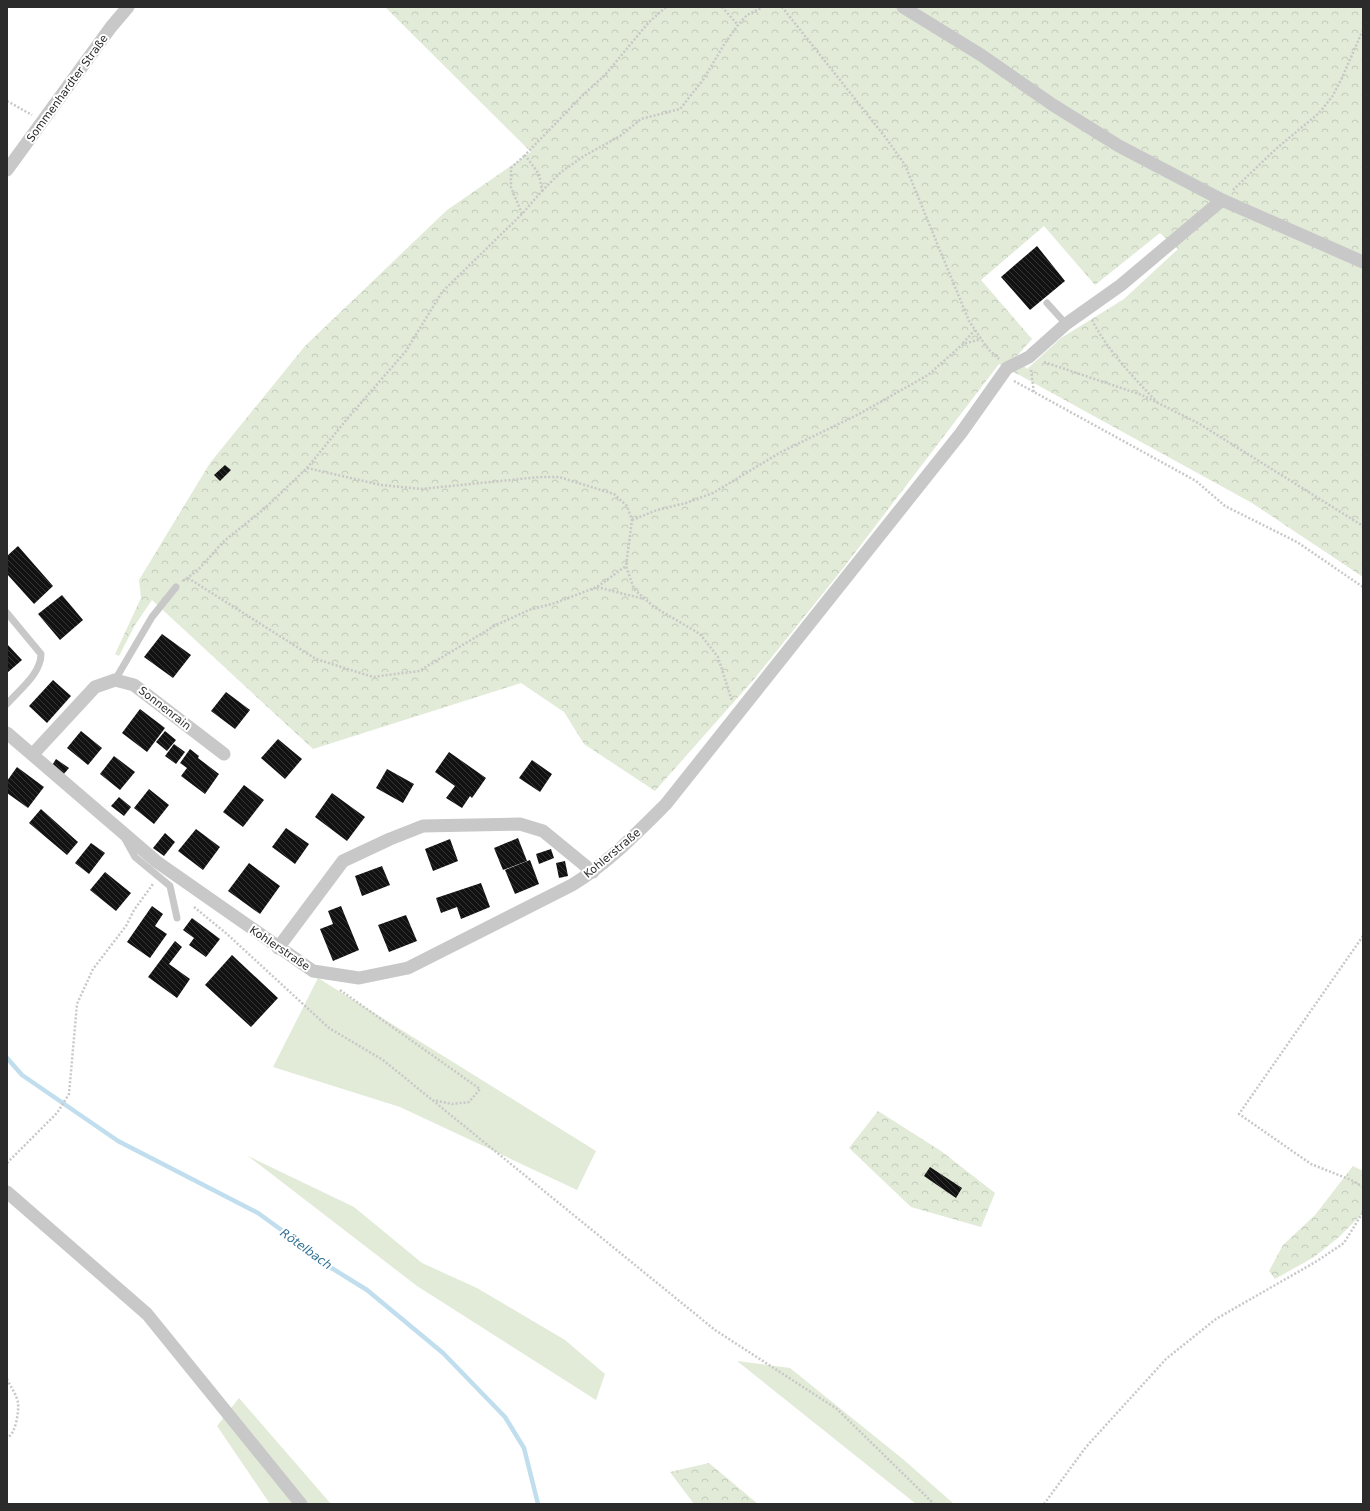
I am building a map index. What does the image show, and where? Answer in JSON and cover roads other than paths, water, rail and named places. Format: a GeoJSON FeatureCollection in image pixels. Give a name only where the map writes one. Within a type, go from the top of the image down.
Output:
{"type":"FeatureCollection","features":[{"type":"Feature","properties":{"kind":"street","name":"Sommenhardter Straße"},"geometry":{"type":"LineString","coordinates":[[7,170],[111,27],[128,7]]}},
{"type":"Feature","properties":{"kind":"street"},"geometry":{"type":"LineString","coordinates":[[903,7],[981,55],[1053,105],[1119,146],[1222,200],[1363,262]]}},
{"type":"Feature","properties":{"kind":"street"},"geometry":{"type":"LineString","coordinates":[[1066,324],[1121,285],[1222,200]]}},
{"type":"Feature","properties":{"kind":"street","name":"Kohlerstraße"},"geometry":{"type":"LineString","coordinates":[[7,733],[33,754],[119,831],[157,862],[313,971],[359,978],[408,968],[572,885],[594,872],[623,847],[666,804],[961,433],[1005,372],[1029,357],[1066,324]]}},
{"type":"Feature","properties":{"kind":"street"},"geometry":{"type":"LineString","coordinates":[[33,754],[95,687],[115,680]]}},
{"type":"Feature","properties":{"kind":"street","name":"Sonnenrain"},"geometry":{"type":"LineString","coordinates":[[115,680],[134,685],[224,754]]}},
{"type":"Feature","properties":{"kind":"street"},"geometry":{"type":"LineString","coordinates":[[278,948],[343,861],[390,839],[423,826],[520,824],[543,831],[594,872]]}},
{"type":"Feature","properties":{"kind":"street"},"geometry":{"type":"LineString","coordinates":[[7,1192],[147,1314],[301,1504]]}},
{"type":"Feature","properties":{"kind":"lane"},"geometry":{"type":"LineString","coordinates":[[1047,303],[1066,324]]}},
{"type":"Feature","properties":{"kind":"lane"},"geometry":{"type":"LineString","coordinates":[[115,680],[152,617],[176,587]]}},
{"type":"Feature","properties":{"kind":"lane"},"geometry":{"type":"LineString","coordinates":[[7,613],[41,654],[41,663],[37,670],[7,704]]}},
{"type":"Feature","properties":{"kind":"lane"},"geometry":{"type":"LineString","coordinates":[[119,831],[135,857],[170,886],[177,918]]}},
{"type":"Feature","properties":{"kind":"waterway","name":"Rötelbach"},"geometry":{"type":"LineString","coordinates":[[7,1058],[22,1075],[118,1141],[258,1213],[287,1234],[317,1259],[367,1290],[443,1353],[505,1417],[524,1448],[538,1504]]}}]}
